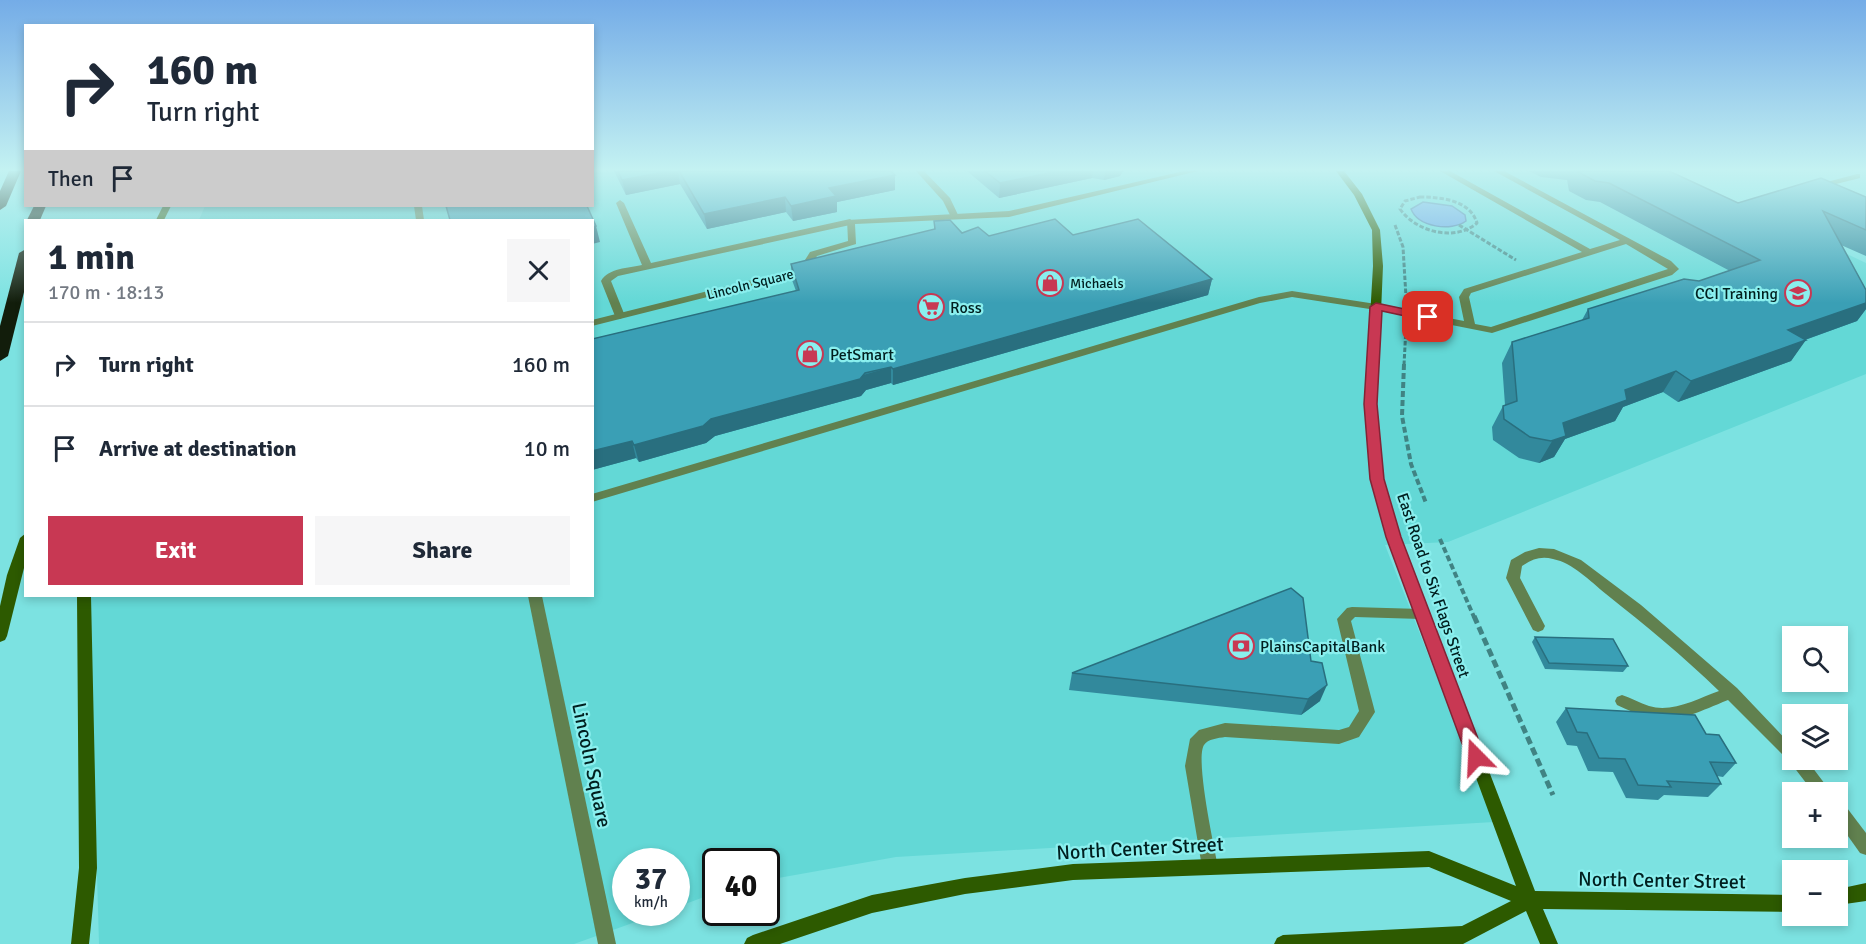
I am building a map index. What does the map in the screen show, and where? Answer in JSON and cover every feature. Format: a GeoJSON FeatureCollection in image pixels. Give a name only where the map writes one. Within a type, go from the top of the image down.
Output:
{"type":"FeatureCollection","features":[{"type":"Feature","properties":{"kind":"highway"},"geometry":{"type":"LineString","coordinates":[[0,316],[24,250]]}},
{"type":"Feature","properties":{"kind":"highway"},"geometry":{"type":"LineString","coordinates":[[0,356],[24,261]]}},
{"type":"Feature","properties":{"kind":"main road","name":"East Road to Six Flags Street"},"geometry":{"type":"LineString","coordinates":[[1369,215],[1376,230],[1378,267],[1371,404],[1377,479],[1393,537],[1421,614],[1530,900],[1549,944]]}},
{"type":"Feature","properties":{"kind":"main road"},"geometry":{"type":"LineString","coordinates":[[0,636],[14,575],[24,544]]}},
{"type":"Feature","properties":{"kind":"main road"},"geometry":{"type":"LineString","coordinates":[[80,944],[88,867],[84,597]]}},
{"type":"Feature","properties":{"kind":"main road","name":"North Center Street"},"geometry":{"type":"LineString","coordinates":[[753,944],[872,904],[965,886],[1073,872],[1430,859],[1530,900],[1782,904]]}},
{"type":"Feature","properties":{"kind":"main road"},"geometry":{"type":"LineString","coordinates":[[1848,895],[1866,892]]}},
{"type":"Feature","properties":{"kind":"main road","name":"North Center Street"},"geometry":{"type":"LineString","coordinates":[[1283,944],[1463,935],[1530,900]]}},
{"type":"Feature","properties":{"kind":"street"},"geometry":{"type":"LineString","coordinates":[[625,215],[648,267]]}},
{"type":"Feature","properties":{"kind":"street"},"geometry":{"type":"LineString","coordinates":[[620,316],[606,281],[608,277],[850,222],[990,215]]}},
{"type":"Feature","properties":{"kind":"street"},"geometry":{"type":"LineString","coordinates":[[1522,215],[1590,253]]}},
{"type":"Feature","properties":{"kind":"street"},"geometry":{"type":"LineString","coordinates":[[594,497],[1259,300],[1292,294],[1376,307],[1491,330],[1669,273],[1674,269],[1579,215]]}},
{"type":"Feature","properties":{"kind":"street","name":"Lincoln Square"},"geometry":{"type":"LineString","coordinates":[[594,322],[804,270],[813,254],[853,242],[850,222]]}},
{"type":"Feature","properties":{"kind":"street"},"geometry":{"type":"LineString","coordinates":[[1470,325],[1464,297],[1467,291],[1627,241]]}},
{"type":"Feature","properties":{"kind":"street"},"geometry":{"type":"LineString","coordinates":[[1538,626],[1513,578],[1516,563],[1539,552],[1569,560],[1592,575],[1672,638],[1732,692],[1782,745]]}},
{"type":"Feature","properties":{"kind":"street","name":"Lincoln Square"},"geometry":{"type":"LineString","coordinates":[[535,597],[608,944]]}},
{"type":"Feature","properties":{"kind":"street"},"geometry":{"type":"LineString","coordinates":[[1209,867],[1193,766],[1195,744],[1204,735],[1225,730],[1339,737],[1354,732],[1367,712],[1344,619],[1352,612],[1421,614]]}},
{"type":"Feature","properties":{"kind":"street"},"geometry":{"type":"LineString","coordinates":[[1622,701],[1657,715],[1679,713],[1691,706],[1732,692]]}},
{"type":"Feature","properties":{"kind":"street"},"geometry":{"type":"LineString","coordinates":[[1805,770],[1815,782]]}},
{"type":"Feature","properties":{"kind":"street"},"geometry":{"type":"LineString","coordinates":[[1848,823],[1866,847]]}},
{"type":"Feature","properties":{"kind":"path"},"geometry":{"type":"LineString","coordinates":[[1403,215],[1406,219],[1422,227],[1450,233],[1468,231],[1475,226],[1477,220],[1474,215]]}},
{"type":"Feature","properties":{"kind":"path"},"geometry":{"type":"LineString","coordinates":[[1459,225],[1522,263]]}},
{"type":"Feature","properties":{"kind":"path"},"geometry":{"type":"LineString","coordinates":[[1406,327],[1402,416],[1411,464],[1426,503]]}},
{"type":"Feature","properties":{"kind":"path"},"geometry":{"type":"LineString","coordinates":[[1440,539],[1553,795]]}},
{"type":"Feature","properties":{"kind":"shaded area"},"geometry":{"type":"Polygon","coordinates":[[[201,215],[1764,215],[1866,263],[1866,374],[1448,542],[1385,545],[1494,822],[896,857],[780,878],[780,848],[702,848],[702,898],[690,902],[690,848],[612,848],[612,926],[624,926],[574,944],[99,944],[89,597],[594,597],[594,219],[199,219],[201,215]]]}},
{"type":"Feature","properties":{"kind":"water"},"geometry":{"type":"Polygon","coordinates":[[[1415,215],[1465,215],[1466,221],[1444,227],[1420,220],[1415,215]]]}},
{"type":"Feature","properties":{"kind":"building"},"geometry":{"type":"Polygon","coordinates":[[[449,215],[591,215],[593,219],[450,219],[449,215]]]}},
{"type":"Feature","properties":{"kind":"building"},"geometry":{"type":"Polygon","coordinates":[[[1672,215],[1825,215],[1866,290],[1866,303],[1788,330],[1806,340],[1691,381],[1676,371],[1625,390],[1627,400],[1563,423],[1566,436],[1551,441],[1530,437],[1504,419],[1503,406],[1517,401],[1512,342],[1589,318],[1588,309],[1684,279],[1699,281],[1760,260],[1672,215]]]}},
{"type":"Feature","properties":{"kind":"building"},"geometry":{"type":"Polygon","coordinates":[[[1832,215],[1866,215],[1866,230],[1832,215]]]}},
{"type":"Feature","properties":{"kind":"building"},"geometry":{"type":"Polygon","coordinates":[[[1055,219],[1073,235],[1138,219],[1212,279],[893,369],[891,367],[865,373],[860,379],[711,419],[703,426],[634,445],[632,441],[594,450],[594,339],[799,290],[791,264],[935,229],[934,221],[950,220],[962,233],[978,227],[989,236],[1055,219]]]}},
{"type":"Feature","properties":{"kind":"building","name":"PlainsCapitalBank"},"geometry":{"type":"Polygon","coordinates":[[[1291,588],[1303,598],[1311,661],[1322,663],[1327,685],[1308,699],[1072,673],[1291,588]]]}},
{"type":"Feature","properties":{"kind":"building"},"geometry":{"type":"Polygon","coordinates":[[[1535,637],[1613,639],[1628,666],[1549,663],[1535,637]]]}},
{"type":"Feature","properties":{"kind":"building"},"geometry":{"type":"Polygon","coordinates":[[[1566,708],[1695,715],[1706,734],[1719,735],[1736,763],[1710,762],[1721,784],[1667,781],[1671,787],[1638,785],[1625,759],[1599,758],[1587,733],[1577,732],[1566,708]]]}},
{"type":"Feature","properties":{"kind":"place","name":"Michaels"},"geometry":{"type":"Point","coordinates":[1050,283]}},
{"type":"Feature","properties":{"kind":"place","name":"CCI Training"},"geometry":{"type":"Point","coordinates":[1798,293]}},
{"type":"Feature","properties":{"kind":"place","name":"Ross"},"geometry":{"type":"Point","coordinates":[931,307]}},
{"type":"Feature","properties":{"kind":"place","name":"PetSmart"},"geometry":{"type":"Point","coordinates":[810,354]}},
{"type":"Feature","properties":{"kind":"place","name":"PlainsCapitalBank"},"geometry":{"type":"Point","coordinates":[1241,646]}},
{"type":"Feature","properties":{"kind":"route"},"geometry":{"type":"LineString","coordinates":[[1428,317],[1376,307],[1371,404],[1377,479],[1393,537],[1476,757]]}}]}
